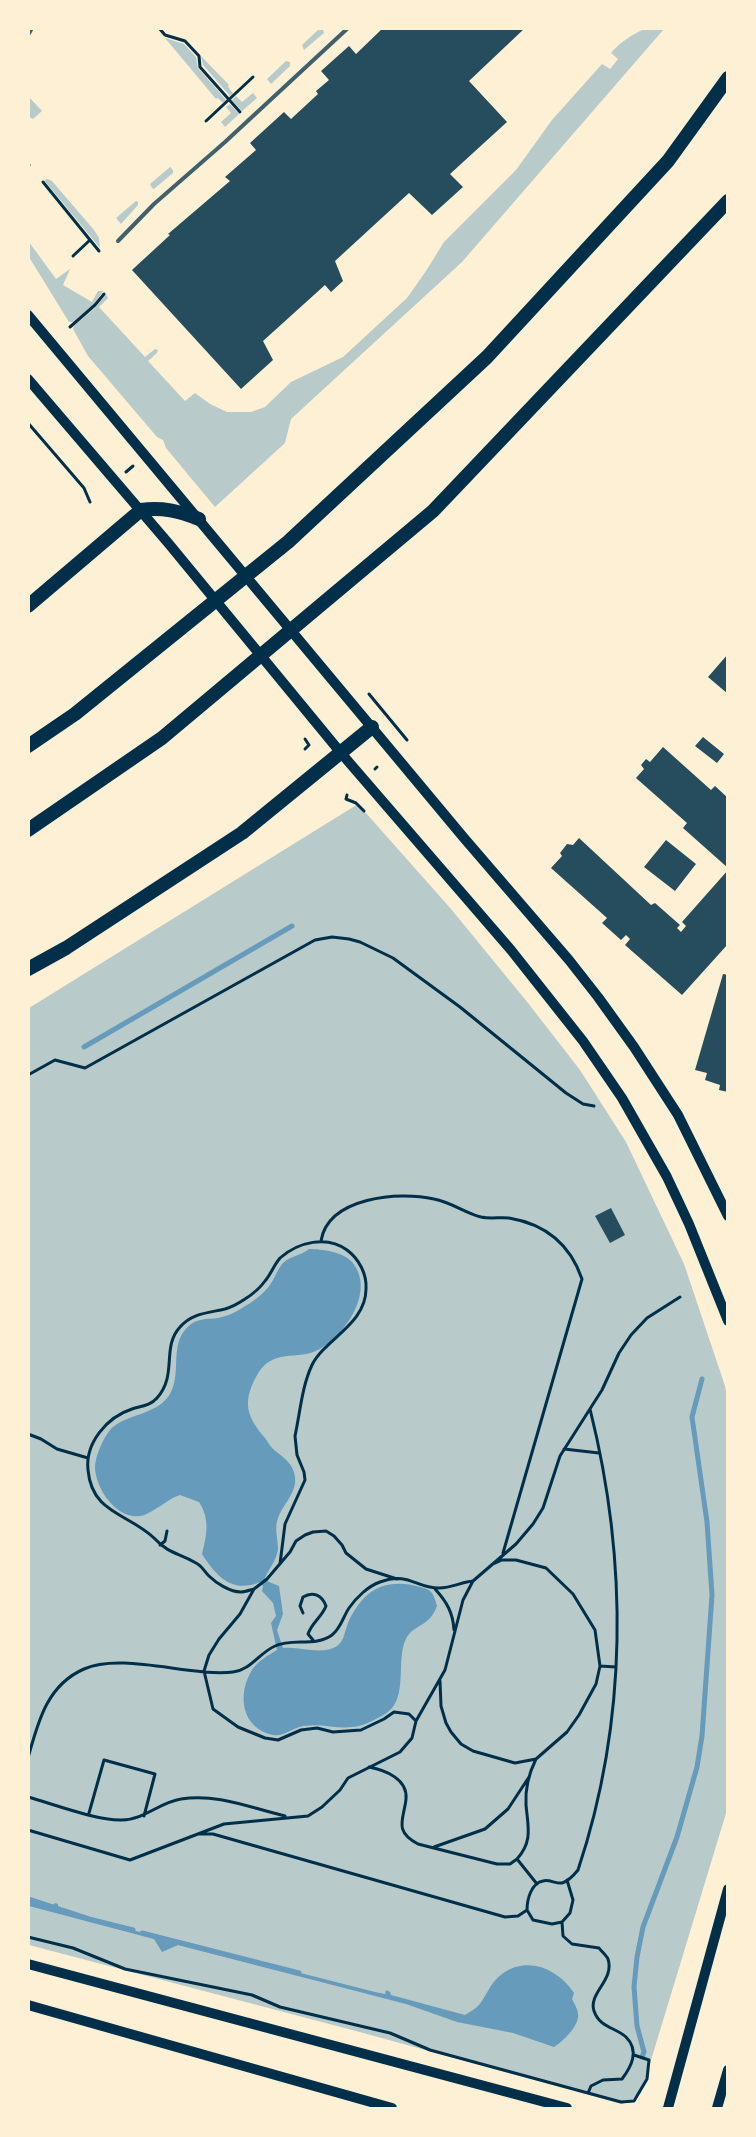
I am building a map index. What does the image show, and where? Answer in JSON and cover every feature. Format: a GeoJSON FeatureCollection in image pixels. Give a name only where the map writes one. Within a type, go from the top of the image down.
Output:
{"type":"FeatureCollection","features":[{"type":"Feature","properties":{"kind":"highway"},"geometry":{"type":"LineString","coordinates":[[28,746],[75,714],[288,542],[487,357],[668,160],[728,78]]}},
{"type":"Feature","properties":{"kind":"highway"},"geometry":{"type":"LineString","coordinates":[[28,830],[162,738],[433,511],[728,201]]}},
{"type":"Feature","properties":{"kind":"highway"},"geometry":{"type":"LineString","coordinates":[[28,606],[141,510],[158,508],[199,519]]}},
{"type":"Feature","properties":{"kind":"highway"},"geometry":{"type":"LineString","coordinates":[[28,969],[66,948],[242,833],[372,727]]}},
{"type":"Feature","properties":{"kind":"main road"},"geometry":{"type":"LineString","coordinates":[[28,315],[464,838],[569,960],[610,1013],[678,1115],[728,1216]]}},
{"type":"Feature","properties":{"kind":"main road"},"geometry":{"type":"LineString","coordinates":[[28,379],[141,510],[341,753],[517,958],[583,1041],[616,1088],[667,1177],[689,1224],[728,1321]]}},
{"type":"Feature","properties":{"kind":"main road"},"geometry":{"type":"LineString","coordinates":[[668,2109],[728,1889]]}},
{"type":"Feature","properties":{"kind":"main road"},"geometry":{"type":"LineString","coordinates":[[28,1964],[567,2109]]}},
{"type":"Feature","properties":{"kind":"main road"},"geometry":{"type":"LineString","coordinates":[[28,2005],[392,2109]]}},
{"type":"Feature","properties":{"kind":"main road"},"geometry":{"type":"LineString","coordinates":[[717,2109],[728,2070]]}},
{"type":"Feature","properties":{"kind":"lane"},"geometry":{"type":"LineString","coordinates":[[28,35],[32,28]]}},
{"type":"Feature","properties":{"kind":"lane"},"geometry":{"type":"LineString","coordinates":[[118,241],[154,204],[348,28]]}},
{"type":"Feature","properties":{"kind":"path"},"geometry":{"type":"LineString","coordinates":[[159,28],[165,35],[185,41],[198,56],[200,67],[240,112]]}},
{"type":"Feature","properties":{"kind":"path"},"geometry":{"type":"LineString","coordinates":[[207,121],[253,77]]}},
{"type":"Feature","properties":{"kind":"path"},"geometry":{"type":"LineString","coordinates":[[42,182],[99,251]]}},
{"type":"Feature","properties":{"kind":"path"},"geometry":{"type":"LineString","coordinates":[[73,256],[90,240]]}},
{"type":"Feature","properties":{"kind":"path"},"geometry":{"type":"LineString","coordinates":[[70,327],[104,294]]}},
{"type":"Feature","properties":{"kind":"path"},"geometry":{"type":"LineString","coordinates":[[28,423],[84,488],[90,502]]}},
{"type":"Feature","properties":{"kind":"path"},"geometry":{"type":"LineString","coordinates":[[126,472],[133,466]]}},
{"type":"Feature","properties":{"kind":"path"},"geometry":{"type":"LineString","coordinates":[[369,694],[407,740]]}},
{"type":"Feature","properties":{"kind":"path"},"geometry":{"type":"LineString","coordinates":[[305,739],[309,745],[305,749]]}},
{"type":"Feature","properties":{"kind":"path"},"geometry":{"type":"LineString","coordinates":[[347,795],[346,799],[356,803],[364,811]]}},
{"type":"Feature","properties":{"kind":"path"},"geometry":{"type":"LineString","coordinates":[[28,1075],[55,1060],[86,1068],[315,940],[332,937],[360,942],[393,958],[460,1007],[566,1093],[583,1104],[594,1106]]}},
{"type":"Feature","properties":{"kind":"path"},"geometry":{"type":"LineString","coordinates":[[321,1241],[330,1219],[349,1208],[389,1196],[416,1196],[447,1202],[481,1217],[507,1218],[538,1225],[565,1246],[577,1264],[582,1279],[503,1555]]}},
{"type":"Feature","properties":{"kind":"path"},"geometry":{"type":"LineString","coordinates":[[280,1564],[285,1524],[305,1480],[297,1455],[295,1436],[310,1372],[318,1356],[357,1316],[366,1296],[367,1287],[363,1270],[352,1254],[343,1247],[321,1241],[308,1243],[281,1258],[258,1290],[240,1302],[227,1308],[202,1312],[181,1325],[174,1334],[169,1355],[169,1378],[159,1396],[152,1403],[131,1409],[111,1419],[93,1443],[88,1458],[92,1490],[106,1509],[135,1522],[169,1552],[197,1563],[218,1583],[241,1592],[261,1586],[280,1564],[296,1541],[313,1532],[326,1532],[334,1536],[346,1553],[366,1569],[397,1579],[435,1588],[446,1588],[473,1581]]}},
{"type":"Feature","properties":{"kind":"path"},"geometry":{"type":"LineString","coordinates":[[28,1830],[130,1860],[224,1824],[308,1816],[322,1807],[340,1790],[348,1778],[400,1752],[412,1738],[416,1721],[445,1670],[463,1600],[473,1581],[516,1544],[533,1524],[543,1508],[560,1456],[602,1390],[619,1353],[631,1335],[647,1318],[680,1297]]}},
{"type":"Feature","properties":{"kind":"path"},"geometry":{"type":"LineString","coordinates":[[567,1880],[573,1900],[570,1912],[562,1922],[552,1924],[533,1920],[527,1910],[529,1894],[537,1884],[542,1881],[560,1884],[578,1870],[601,1787],[615,1698],[614,1537],[607,1486],[590,1408]]}},
{"type":"Feature","properties":{"kind":"path"},"geometry":{"type":"LineString","coordinates":[[28,1434],[57,1449],[88,1458]]}},
{"type":"Feature","properties":{"kind":"path"},"geometry":{"type":"LineString","coordinates":[[564,1449],[600,1453]]}},
{"type":"Feature","properties":{"kind":"path"},"geometry":{"type":"LineString","coordinates":[[160,1545],[165,1541],[167,1531]]}},
{"type":"Feature","properties":{"kind":"path"},"geometry":{"type":"LineString","coordinates":[[440,1678],[439,1688],[443,1713],[451,1732],[461,1744],[472,1751],[515,1763],[536,1759],[549,1750],[567,1732],[596,1684],[600,1666],[595,1630],[573,1594],[546,1568],[516,1560],[502,1560],[489,1566]]}},
{"type":"Feature","properties":{"kind":"path"},"geometry":{"type":"LineString","coordinates":[[28,1758],[39,1718],[50,1695],[69,1677],[85,1668],[115,1663],[204,1671],[245,1670],[266,1650],[282,1643],[322,1640],[332,1635],[348,1609],[369,1588],[378,1583],[397,1579]]}},
{"type":"Feature","properties":{"kind":"path"},"geometry":{"type":"LineString","coordinates":[[435,1588],[450,1607],[454,1618],[455,1635]]}},
{"type":"Feature","properties":{"kind":"path"},"geometry":{"type":"LineString","coordinates":[[254,1589],[240,1614],[214,1647],[204,1671],[213,1709],[238,1727],[265,1738],[278,1740],[301,1730],[317,1728],[333,1732],[361,1730],[394,1712],[409,1714],[416,1721]]}},
{"type":"Feature","properties":{"kind":"path"},"geometry":{"type":"LineString","coordinates":[[303,1613],[300,1606],[303,1597],[309,1594],[323,1599],[326,1606],[324,1611],[312,1624],[308,1634],[314,1641]]}},
{"type":"Feature","properties":{"kind":"path"},"geometry":{"type":"LineString","coordinates":[[600,1666],[616,1667]]}},
{"type":"Feature","properties":{"kind":"path"},"geometry":{"type":"LineString","coordinates":[[369,1767],[391,1773],[399,1781],[406,1797],[401,1823],[409,1840],[497,1864],[510,1864],[526,1850],[529,1833],[526,1805],[529,1778],[536,1759]]}},
{"type":"Feature","properties":{"kind":"path"},"geometry":{"type":"LineString","coordinates":[[88,1814],[104,1760],[155,1774],[144,1816]]}},
{"type":"Feature","properties":{"kind":"path"},"geometry":{"type":"LineString","coordinates":[[432,1848],[485,1829],[508,1809],[529,1778]]}},
{"type":"Feature","properties":{"kind":"path"},"geometry":{"type":"LineString","coordinates":[[28,1797],[88,1814],[120,1820],[144,1816],[180,1799],[199,1797],[222,1799],[289,1817]]}},
{"type":"Feature","properties":{"kind":"path"},"geometry":{"type":"LineString","coordinates":[[199,1834],[213,1834],[505,1917],[518,1916],[527,1910]]}},
{"type":"Feature","properties":{"kind":"path"},"geometry":{"type":"LineString","coordinates":[[517,1859],[537,1884]]}},
{"type":"Feature","properties":{"kind":"path"},"geometry":{"type":"LineString","coordinates":[[562,1922],[563,1936],[572,1944],[599,1948],[608,1958],[606,1981],[594,1999],[593,2008],[599,2022],[627,2038],[634,2055],[630,2068],[622,2079],[603,2080],[591,2086],[588,2093]]}},
{"type":"Feature","properties":{"kind":"path"},"geometry":{"type":"LineString","coordinates":[[28,1937],[73,1948],[125,1970],[252,1995],[280,2007],[390,2033],[430,2050],[621,2102],[634,2101],[646,2079],[649,2060],[634,2055]]}},
{"type":"Feature","properties":{"kind":"shaded area"},"geometry":{"type":"Polygon","coordinates":[[[646,28],[664,29],[462,262],[291,419],[285,443],[215,507],[166,448],[163,440],[157,437],[88,356],[73,329],[106,294],[108,298],[99,307],[145,357],[155,349],[158,350],[148,361],[185,401],[195,393],[210,404],[227,412],[251,412],[265,407],[291,382],[343,357],[407,298],[444,242],[516,170],[552,120],[602,64],[610,69],[618,59],[611,53],[627,39],[646,28]]]}},
{"type":"Feature","properties":{"kind":"shaded area"},"geometry":{"type":"Polygon","coordinates":[[[319,29],[323,29],[324,33],[304,50],[302,45],[319,29]]]}},
{"type":"Feature","properties":{"kind":"shaded area"},"geometry":{"type":"Polygon","coordinates":[[[165,38],[184,44],[196,57],[198,68],[226,100],[223,103],[218,98],[216,99],[165,38]]]}},
{"type":"Feature","properties":{"kind":"shaded area"},"geometry":{"type":"Polygon","coordinates":[[[201,56],[229,85],[233,93],[230,96],[203,65],[201,56]]]}},
{"type":"Feature","properties":{"kind":"shaded area"},"geometry":{"type":"Polygon","coordinates":[[[286,61],[290,62],[290,66],[271,84],[267,79],[286,61]]]}},
{"type":"Feature","properties":{"kind":"shaded area"},"geometry":{"type":"Polygon","coordinates":[[[253,93],[257,98],[242,111],[232,100],[236,96],[242,102],[253,93]]]}},
{"type":"Feature","properties":{"kind":"shaded area"},"geometry":{"type":"Polygon","coordinates":[[[28,96],[42,111],[33,119],[29,117],[28,96]]]}},
{"type":"Feature","properties":{"kind":"shaded area"},"geometry":{"type":"Polygon","coordinates":[[[230,104],[239,114],[225,127],[221,122],[231,113],[226,107],[230,104]]]}},
{"type":"Feature","properties":{"kind":"shaded area"},"geometry":{"type":"Polygon","coordinates":[[[170,167],[173,173],[154,189],[152,188],[150,184],[170,167]]]}},
{"type":"Feature","properties":{"kind":"shaded area"},"geometry":{"type":"Polygon","coordinates":[[[48,179],[94,230],[99,238],[100,248],[44,180],[48,179]]]}},
{"type":"Feature","properties":{"kind":"shaded area"},"geometry":{"type":"Polygon","coordinates":[[[136,201],[138,205],[121,224],[116,218],[136,201]]]}},
{"type":"Feature","properties":{"kind":"shaded area"},"geometry":{"type":"Polygon","coordinates":[[[29,242],[56,279],[70,269],[63,285],[92,302],[98,291],[103,291],[94,304],[73,322],[69,322],[29,257],[29,242]]]}},
{"type":"Feature","properties":{"kind":"shaded area"},"geometry":{"type":"Polygon","coordinates":[[[358,804],[451,909],[528,1003],[580,1070],[626,1142],[684,1264],[725,1386],[727,1397],[727,1810],[641,2093],[622,2104],[29,1945],[29,1008],[358,804]]]}},
{"type":"Feature","properties":{"kind":"water"},"geometry":{"type":"Polygon","coordinates":[[[309,1249],[332,1252],[348,1259],[359,1273],[361,1285],[355,1310],[348,1322],[330,1342],[311,1353],[285,1356],[270,1361],[262,1367],[249,1395],[248,1409],[254,1423],[272,1448],[290,1464],[295,1477],[292,1493],[278,1518],[276,1526],[278,1549],[265,1578],[279,1586],[283,1614],[277,1630],[283,1648],[324,1650],[337,1646],[359,1604],[370,1593],[383,1586],[404,1584],[425,1588],[432,1593],[437,1606],[430,1618],[412,1631],[405,1641],[399,1693],[388,1712],[355,1727],[313,1725],[299,1727],[281,1735],[273,1735],[262,1731],[248,1718],[244,1699],[244,1689],[252,1670],[260,1661],[277,1650],[271,1623],[276,1616],[273,1603],[262,1591],[263,1586],[260,1582],[241,1586],[226,1581],[207,1562],[202,1554],[206,1521],[199,1502],[180,1495],[144,1515],[131,1516],[115,1508],[103,1493],[95,1468],[100,1448],[116,1424],[159,1406],[166,1400],[174,1383],[177,1347],[184,1331],[195,1322],[225,1316],[251,1303],[268,1288],[282,1264],[309,1249]]]}},
{"type":"Feature","properties":{"kind":"water"},"geometry":{"type":"Polygon","coordinates":[[[29,1899],[52,1906],[55,1903],[58,1904],[58,1908],[89,1919],[375,1992],[385,1994],[386,1990],[391,1995],[465,2015],[480,2004],[502,1974],[512,1968],[522,1966],[542,1968],[560,1978],[574,1993],[572,1999],[578,2018],[572,2031],[554,2047],[513,2033],[457,2022],[406,2004],[178,1945],[162,1952],[154,1939],[29,1906],[29,1899]]]}},
{"type":"Feature","properties":{"kind":"building"},"geometry":{"type":"Polygon","coordinates":[[[383,28],[525,28],[469,81],[507,122],[450,174],[463,187],[432,215],[409,193],[335,261],[343,281],[331,292],[325,285],[263,341],[273,360],[241,389],[132,270],[170,235],[168,234],[230,181],[225,177],[256,150],[250,143],[284,112],[291,119],[318,94],[316,91],[329,80],[321,71],[349,46],[356,54],[383,28]]]}},
{"type":"Feature","properties":{"kind":"building"},"geometry":{"type":"Polygon","coordinates":[[[728,654],[728,694],[708,677],[728,654]]]}},
{"type":"Feature","properties":{"kind":"building"},"geometry":{"type":"Polygon","coordinates":[[[703,737],[724,754],[717,763],[695,746],[703,737]]]}},
{"type":"Feature","properties":{"kind":"building"},"geometry":{"type":"Polygon","coordinates":[[[663,747],[711,790],[715,786],[728,798],[728,868],[683,828],[687,823],[636,778],[644,769],[641,765],[646,759],[650,762],[663,747]]]}},
{"type":"Feature","properties":{"kind":"building"},"geometry":{"type":"Polygon","coordinates":[[[579,838],[651,905],[655,903],[680,925],[677,928],[681,932],[686,926],[682,922],[728,870],[728,944],[682,995],[625,945],[630,939],[626,935],[621,940],[602,923],[607,918],[551,868],[562,856],[560,853],[567,844],[573,845],[579,838]]]}},
{"type":"Feature","properties":{"kind":"building"},"geometry":{"type":"Polygon","coordinates":[[[666,840],[696,864],[675,891],[644,867],[666,840]]]}},
{"type":"Feature","properties":{"kind":"building"},"geometry":{"type":"Polygon","coordinates":[[[723,974],[728,975],[728,1092],[719,1090],[720,1085],[705,1080],[707,1073],[695,1070],[723,974]]]}},
{"type":"Feature","properties":{"kind":"building"},"geometry":{"type":"Polygon","coordinates":[[[611,1208],[625,1235],[610,1243],[595,1216],[611,1208]]]}},
{"type":"Feature","properties":{"kind":"waterway"},"geometry":{"type":"LineString","coordinates":[[84,1047],[292,926]]}},
{"type":"Feature","properties":{"kind":"waterway"},"geometry":{"type":"LineString","coordinates":[[642,2057],[644,2052],[637,2026],[634,1987],[637,1957],[643,1927],[677,1837],[697,1767],[702,1736],[712,1595],[707,1522],[692,1417],[702,1379]]}},
{"type":"Feature","properties":{"kind":"waterway"},"geometry":{"type":"LineString","coordinates":[[28,1899],[89,1919],[133,1930]]}},
{"type":"Feature","properties":{"kind":"waterway"},"geometry":{"type":"LineString","coordinates":[[142,1933],[299,1973]]}}]}
